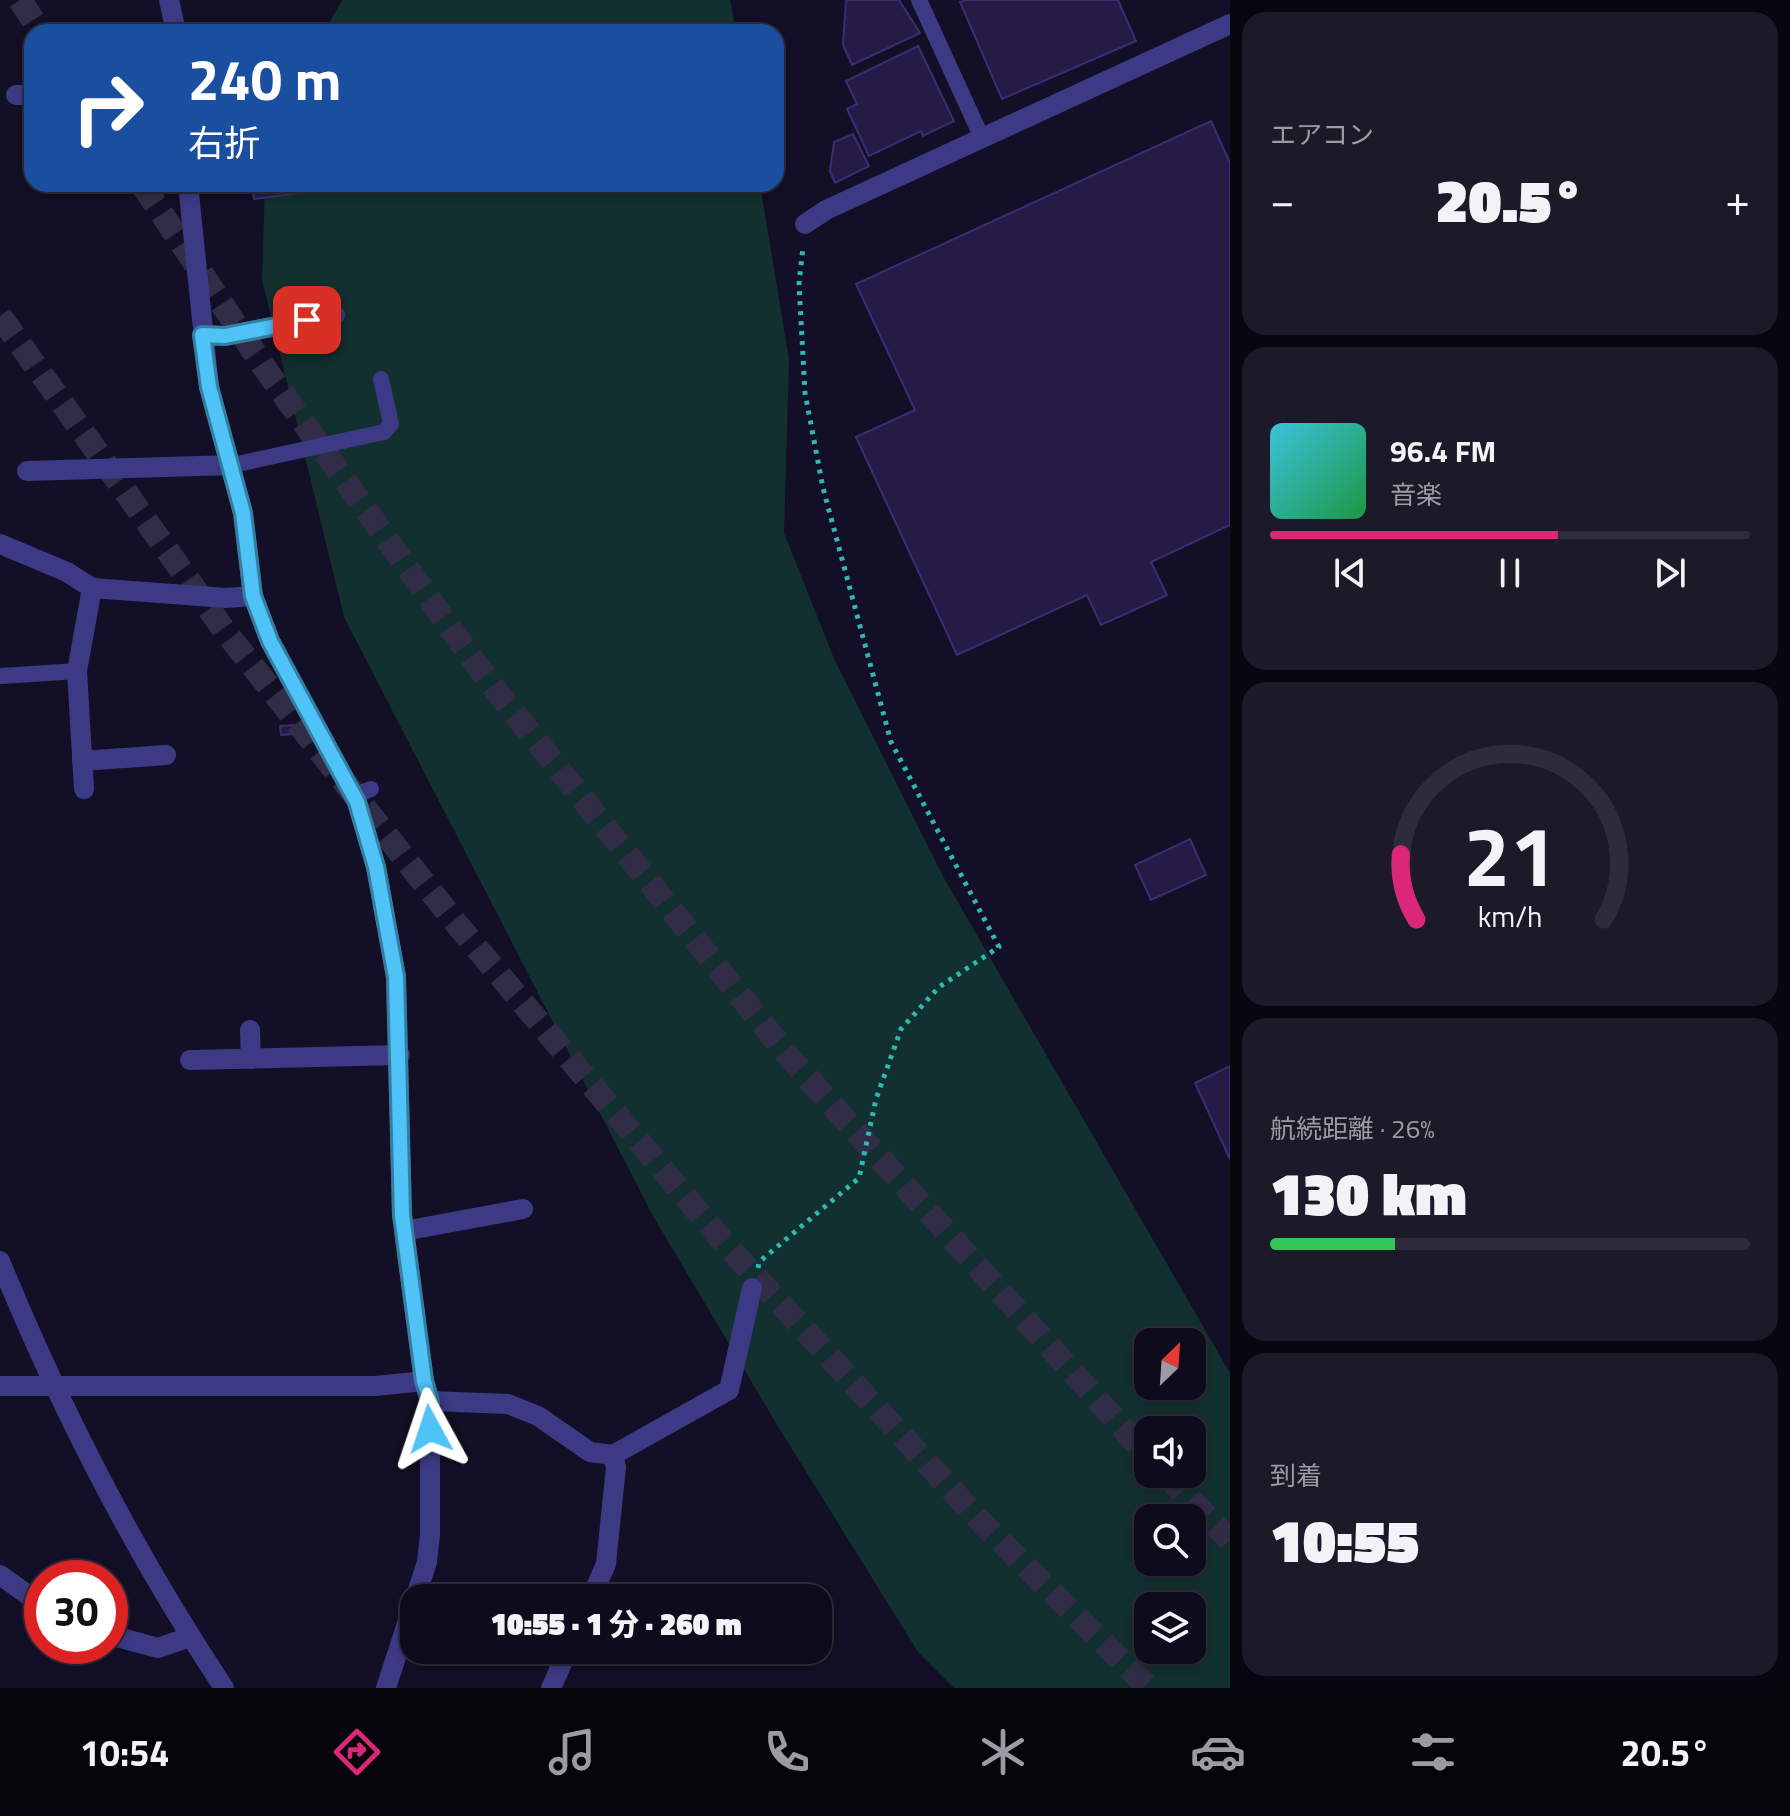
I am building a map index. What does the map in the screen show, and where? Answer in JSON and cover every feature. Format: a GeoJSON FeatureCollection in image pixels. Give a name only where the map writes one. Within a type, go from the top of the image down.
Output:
{"type":"FeatureCollection","features":[{"type":"Feature","properties":{"kind":"street"},"geometry":{"type":"LineString","coordinates":[[169,0],[174,24]]}},
{"type":"Feature","properties":{"kind":"street"},"geometry":{"type":"LineString","coordinates":[[805,224],[826,210],[1230,24]]}},
{"type":"Feature","properties":{"kind":"street"},"geometry":{"type":"LineString","coordinates":[[189,192],[209,387],[233,465],[243,513],[253,596],[270,641],[362,792],[368,831],[371,891],[396,977],[400,1055],[398,1119],[404,1231],[427,1391],[430,1535],[427,1562],[386,1688]]}},
{"type":"Feature","properties":{"kind":"street"},"geometry":{"type":"LineString","coordinates":[[202,335],[225,336],[335,315]]}},
{"type":"Feature","properties":{"kind":"street"},"geometry":{"type":"LineString","coordinates":[[27,471],[233,465]]}},
{"type":"Feature","properties":{"kind":"street"},"geometry":{"type":"LineString","coordinates":[[0,544],[67,572],[92,588],[212,597],[253,596]]}},
{"type":"Feature","properties":{"kind":"street"},"geometry":{"type":"LineString","coordinates":[[84,789],[77,671],[92,588]]}},
{"type":"Feature","properties":{"kind":"street"},"geometry":{"type":"LineString","coordinates":[[82,761],[166,755]]}},
{"type":"Feature","properties":{"kind":"street"},"geometry":{"type":"LineString","coordinates":[[250,1030],[251,1059]]}},
{"type":"Feature","properties":{"kind":"street"},"geometry":{"type":"LineString","coordinates":[[190,1060],[400,1055]]}},
{"type":"Feature","properties":{"kind":"street"},"geometry":{"type":"LineString","coordinates":[[404,1231],[523,1209]]}},
{"type":"Feature","properties":{"kind":"street"},"geometry":{"type":"LineString","coordinates":[[0,1261],[53,1384],[123,1521],[190,1637],[224,1688]]}},
{"type":"Feature","properties":{"kind":"street"},"geometry":{"type":"LineString","coordinates":[[0,1386],[375,1386],[427,1391],[508,1404],[538,1416],[590,1452],[613,1455],[729,1390],[752,1288]]}},
{"type":"Feature","properties":{"kind":"street"},"geometry":{"type":"LineString","coordinates":[[597,1584],[606,1564],[616,1467],[613,1455]]}},
{"type":"Feature","properties":{"kind":"street"},"geometry":{"type":"LineString","coordinates":[[0,1575],[24,1592]]}},
{"type":"Feature","properties":{"kind":"street"},"geometry":{"type":"LineString","coordinates":[[128,1640],[158,1648],[190,1637]]}},
{"type":"Feature","properties":{"kind":"street"},"geometry":{"type":"LineString","coordinates":[[551,1688],[562,1664]]}},
{"type":"Feature","properties":{"kind":"lane"},"geometry":{"type":"LineString","coordinates":[[919,0],[982,138]]}},
{"type":"Feature","properties":{"kind":"lane"},"geometry":{"type":"LineString","coordinates":[[233,465],[384,432],[391,424],[381,379]]}},
{"type":"Feature","properties":{"kind":"lane"},"geometry":{"type":"LineString","coordinates":[[2,676],[77,671]]}},
{"type":"Feature","properties":{"kind":"path"},"geometry":{"type":"LineString","coordinates":[[752,1288],[759,1262],[859,1178],[876,1099],[901,1029],[939,987],[999,947],[891,742],[823,488],[805,393],[799,284],[805,224]]}},
{"type":"Feature","properties":{"kind":"green space"},"geometry":{"type":"Polygon","coordinates":[[[342,0],[730,0],[734,24],[328,24],[342,0]]]}},
{"type":"Feature","properties":{"kind":"green space"},"geometry":{"type":"Polygon","coordinates":[[[265,192],[761,192],[789,360],[784,533],[835,661],[944,878],[1204,1328],[1134,1328],[1134,1400],[1206,1400],[1206,1331],[1230,1373],[1230,1688],[954,1688],[918,1652],[779,1428],[653,1216],[344,617],[262,280],[265,192]]]}},
{"type":"Feature","properties":{"kind":"building"},"geometry":{"type":"Polygon","coordinates":[[[846,0],[899,0],[920,33],[852,65],[843,45],[846,0]]]}},
{"type":"Feature","properties":{"kind":"building"},"geometry":{"type":"Polygon","coordinates":[[[1118,0],[1136,41],[1002,99],[960,2],[1118,0]]]}},
{"type":"Feature","properties":{"kind":"building"},"geometry":{"type":"Polygon","coordinates":[[[918,46],[954,121],[923,136],[921,131],[869,156],[847,109],[857,104],[846,81],[918,46]]]}},
{"type":"Feature","properties":{"kind":"building"},"geometry":{"type":"Polygon","coordinates":[[[1211,121],[1230,163],[1230,525],[1151,562],[1167,595],[1101,625],[1087,595],[957,655],[856,437],[915,410],[856,284],[1211,121]]]}},
{"type":"Feature","properties":{"kind":"building"},"geometry":{"type":"Polygon","coordinates":[[[853,134],[869,166],[835,183],[830,171],[834,142],[853,134]]]}},
{"type":"Feature","properties":{"kind":"building"},"geometry":{"type":"Polygon","coordinates":[[[253,192],[308,192],[254,199],[253,192]]]}},
{"type":"Feature","properties":{"kind":"building"},"geometry":{"type":"Polygon","coordinates":[[[294,725],[294,734],[281,735],[280,726],[294,725]]]}},
{"type":"Feature","properties":{"kind":"building"},"geometry":{"type":"Polygon","coordinates":[[[1190,839],[1206,875],[1151,900],[1135,865],[1190,839]]]}},
{"type":"Feature","properties":{"kind":"building"},"geometry":{"type":"Polygon","coordinates":[[[1230,1066],[1230,1159],[1195,1083],[1230,1066]]]}},
{"type":"Feature","properties":{"kind":"tunnel"},"geometry":{"type":"LineString","coordinates":[[20,0],[36,24]]}},
{"type":"Feature","properties":{"kind":"tunnel"},"geometry":{"type":"LineString","coordinates":[[147,192],[264,367],[486,678],[789,1057],[1134,1440]]}},
{"type":"Feature","properties":{"kind":"tunnel"},"geometry":{"type":"LineString","coordinates":[[0,316],[224,630],[455,922],[720,1238],[983,1524],[1149,1688]]}},
{"type":"Feature","properties":{"kind":"tunnel"},"geometry":{"type":"LineString","coordinates":[[1179,1488],[1230,1540]]}},
{"type":"Feature","properties":{"kind":"route"},"geometry":{"type":"LineString","coordinates":[[307,320],[225,336],[202,335],[209,387],[233,465],[243,513],[253,596],[270,641],[357,802],[368,831],[376,867],[396,977],[402,1215],[424,1381],[430,1401],[430,1429]]}}]}
